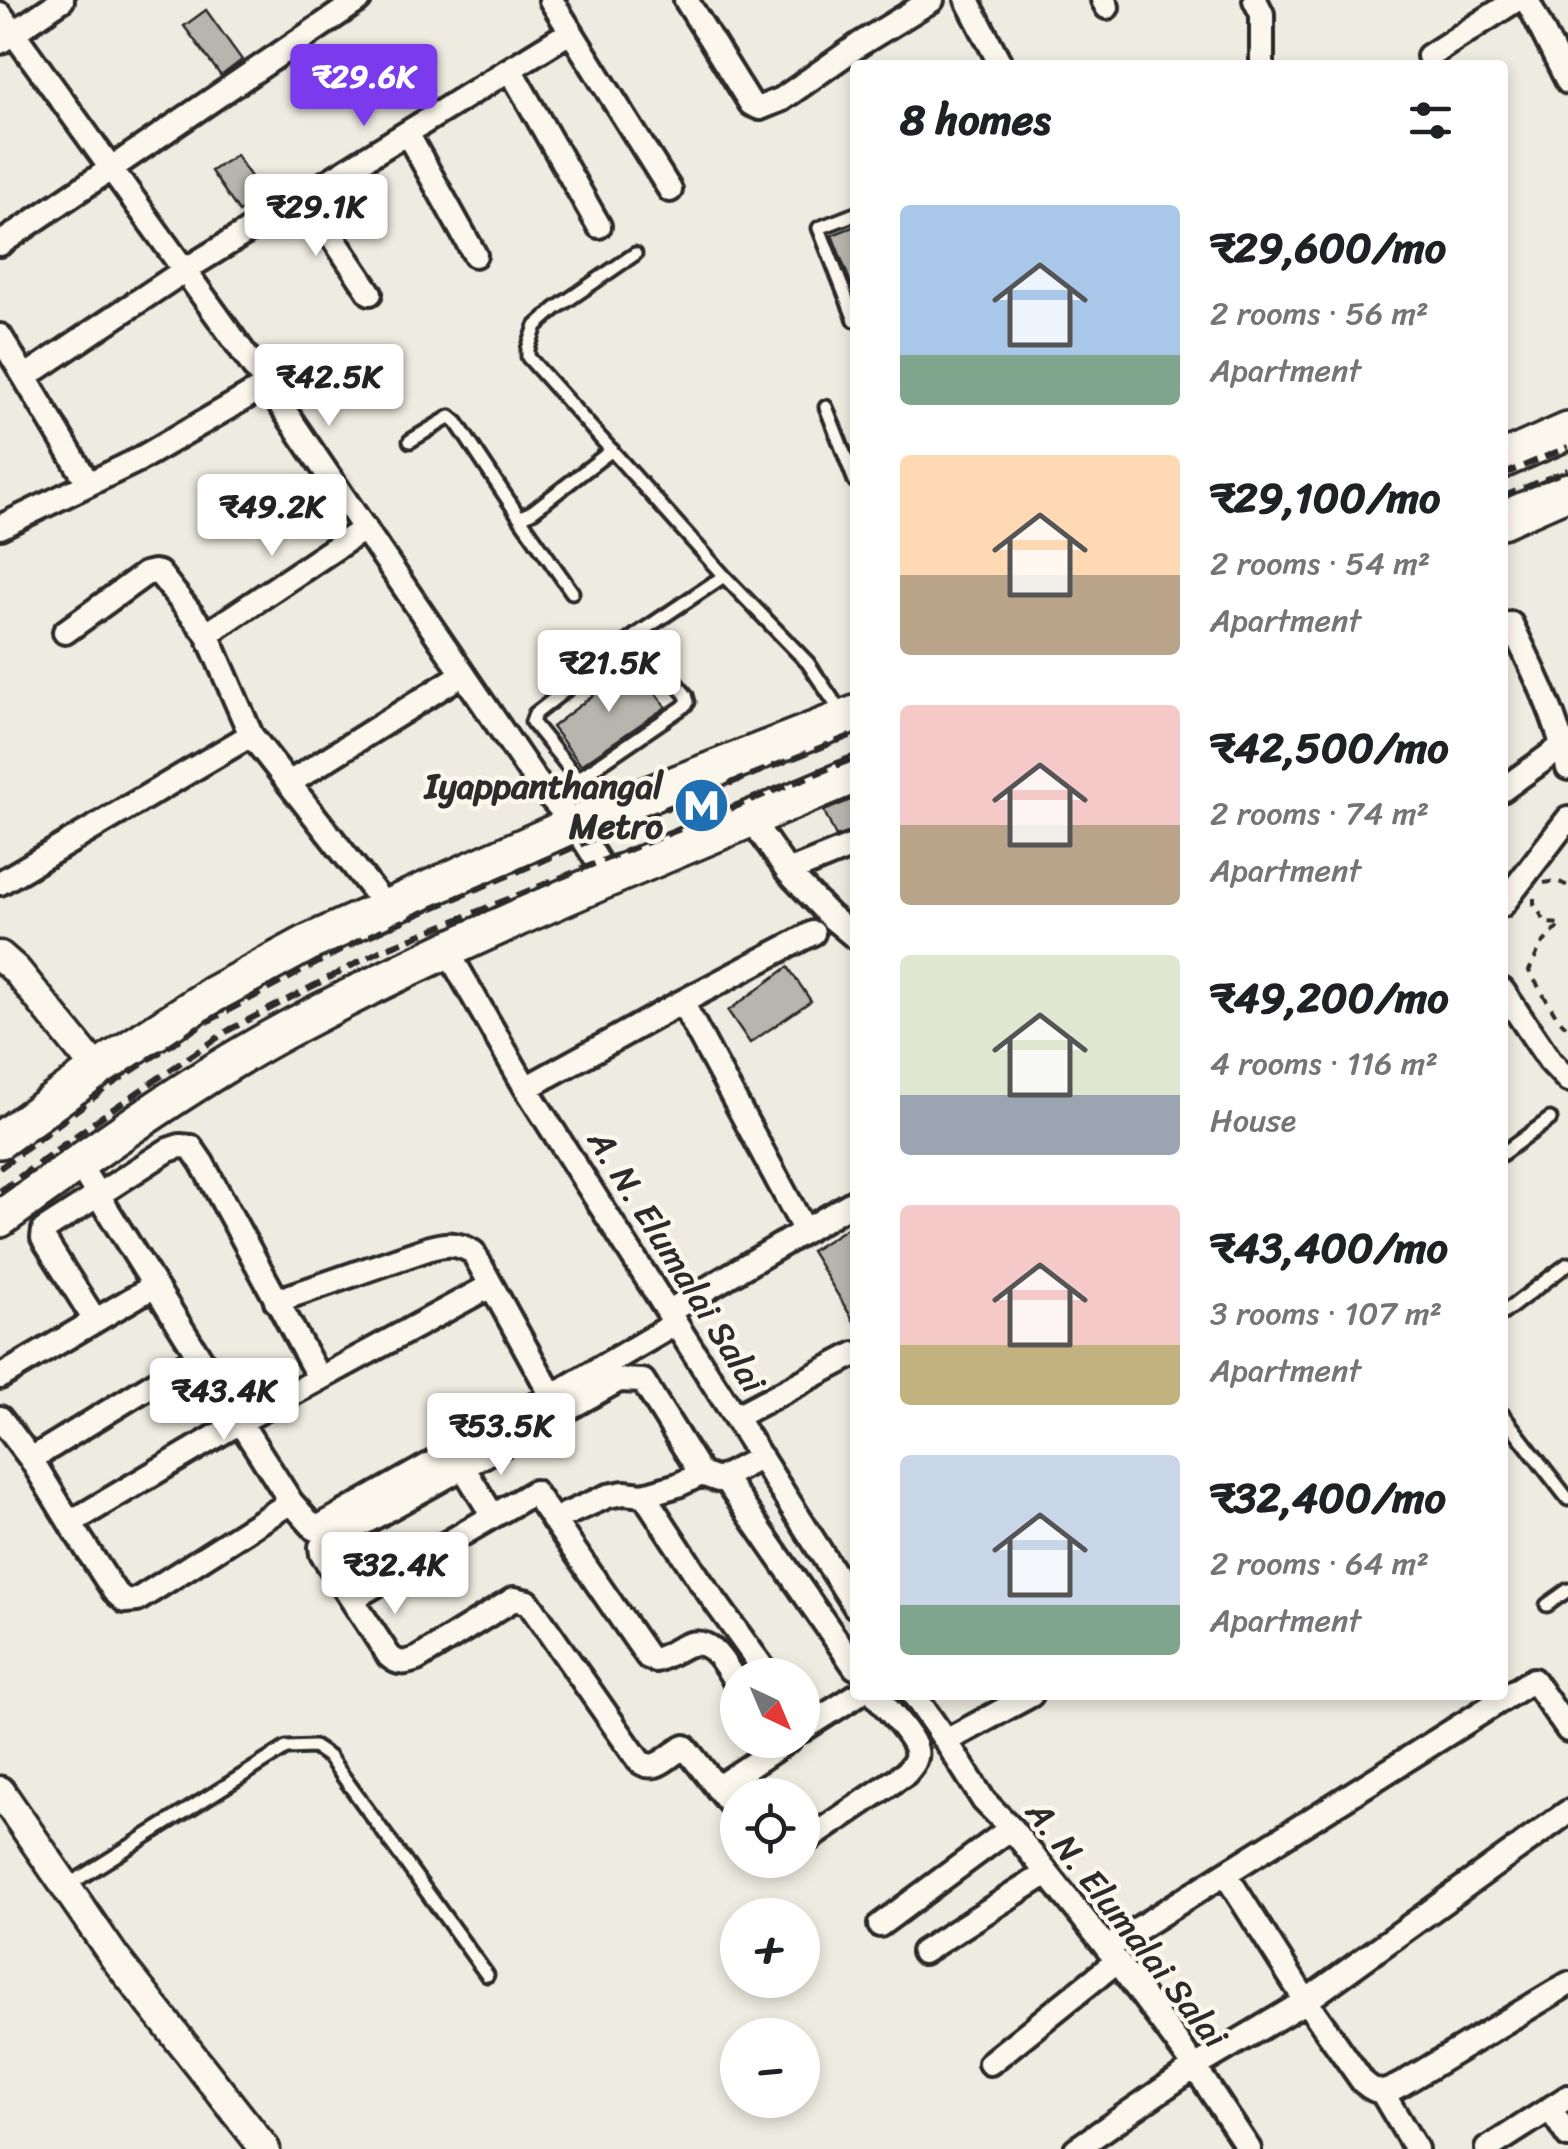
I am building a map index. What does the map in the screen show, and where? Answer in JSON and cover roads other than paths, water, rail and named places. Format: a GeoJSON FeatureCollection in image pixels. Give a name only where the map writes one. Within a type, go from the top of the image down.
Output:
{"type":"FeatureCollection","features":[{"type":"Feature","properties":{"kind":"main road"},"geometry":{"type":"LineString","coordinates":[[1508,457],[1568,431]]}},
{"type":"Feature","properties":{"kind":"main road"},"geometry":{"type":"LineString","coordinates":[[1508,517],[1568,491]]}},
{"type":"Feature","properties":{"kind":"main road"},"geometry":{"type":"LineString","coordinates":[[0,1140],[97,1070],[212,995],[310,942],[574,824],[850,716]]}},
{"type":"Feature","properties":{"kind":"main road"},"geometry":{"type":"LineString","coordinates":[[0,1219],[175,1098],[284,1031],[447,950],[850,777]]}},
{"type":"Feature","properties":{"kind":"street"},"geometry":{"type":"LineString","coordinates":[[62,0],[5,29],[267,385],[536,782],[574,824],[609,878]]}},
{"type":"Feature","properties":{"kind":"street"},"geometry":{"type":"LineString","coordinates":[[0,244],[359,0]]}},
{"type":"Feature","properties":{"kind":"street"},"geometry":{"type":"LineString","coordinates":[[551,0],[670,190]]}},
{"type":"Feature","properties":{"kind":"street"},"geometry":{"type":"LineString","coordinates":[[686,0],[750,104],[760,108],[782,99],[932,0]]}},
{"type":"Feature","properties":{"kind":"street"},"geometry":{"type":"LineString","coordinates":[[967,0],[998,60]]}},
{"type":"Feature","properties":{"kind":"street"},"geometry":{"type":"LineString","coordinates":[[1255,0],[1262,14],[1262,60]]}},
{"type":"Feature","properties":{"kind":"street"},"geometry":{"type":"LineString","coordinates":[[1429,56],[1516,0]]}},
{"type":"Feature","properties":{"kind":"street"},"geometry":{"type":"LineString","coordinates":[[1527,0],[1568,82]]}},
{"type":"Feature","properties":{"kind":"street"},"geometry":{"type":"LineString","coordinates":[[24,377],[185,270],[570,32]]}},
{"type":"Feature","properties":{"kind":"street"},"geometry":{"type":"LineString","coordinates":[[510,70],[599,226]]}},
{"type":"Feature","properties":{"kind":"street"},"geometry":{"type":"LineString","coordinates":[[407,133],[474,255]]}},
{"type":"Feature","properties":{"kind":"street"},"geometry":{"type":"LineString","coordinates":[[304,196],[370,293]]}},
{"type":"Feature","properties":{"kind":"street"},"geometry":{"type":"LineString","coordinates":[[0,336],[88,483]]}},
{"type":"Feature","properties":{"kind":"street"},"geometry":{"type":"LineString","coordinates":[[0,528],[155,450],[267,385]]}},
{"type":"Feature","properties":{"kind":"street"},"geometry":{"type":"LineString","coordinates":[[207,634],[366,528]]}},
{"type":"Feature","properties":{"kind":"street"},"geometry":{"type":"LineString","coordinates":[[65,632],[145,574],[154,572],[162,577],[207,634],[251,735],[386,907]]}},
{"type":"Feature","properties":{"kind":"street"},"geometry":{"type":"LineString","coordinates":[[1508,627],[1543,691],[1566,753],[1508,787]]}},
{"type":"Feature","properties":{"kind":"street"},"geometry":{"type":"LineString","coordinates":[[289,783],[464,674]]}},
{"type":"Feature","properties":{"kind":"street"},"geometry":{"type":"LineString","coordinates":[[0,884],[251,735]]}},
{"type":"Feature","properties":{"kind":"street"},"geometry":{"type":"LineString","coordinates":[[751,819],[788,872],[850,933]]}},
{"type":"Feature","properties":{"kind":"street"},"geometry":{"type":"LineString","coordinates":[[1508,897],[1568,820]]}},
{"type":"Feature","properties":{"kind":"street"},"geometry":{"type":"LineString","coordinates":[[788,872],[850,847]]}},
{"type":"Feature","properties":{"kind":"street"},"geometry":{"type":"LineString","coordinates":[[526,1088],[814,933]]}},
{"type":"Feature","properties":{"kind":"street","name":"A. N. Elumalai Salai"},"geometry":{"type":"LineString","coordinates":[[447,950],[526,1088],[850,1598]]}},
{"type":"Feature","properties":{"kind":"street"},"geometry":{"type":"LineString","coordinates":[[0,956],[16,970],[97,1070]]}},
{"type":"Feature","properties":{"kind":"street"},"geometry":{"type":"LineString","coordinates":[[1508,999],[1550,1061],[1568,1080]]}},
{"type":"Feature","properties":{"kind":"street"},"geometry":{"type":"LineString","coordinates":[[682,1002],[806,1230]]}},
{"type":"Feature","properties":{"kind":"street"},"geometry":{"type":"LineString","coordinates":[[95,1320],[43,1238],[44,1230],[168,1150],[191,1147],[319,1378]]}},
{"type":"Feature","properties":{"kind":"street"},"geometry":{"type":"LineString","coordinates":[[78,1163],[197,1357],[291,1502],[315,1529],[663,1331],[671,1317],[850,1205]]}},
{"type":"Feature","properties":{"kind":"street"},"geometry":{"type":"LineString","coordinates":[[276,1301],[444,1244],[459,1244],[473,1252],[552,1396]]}},
{"type":"Feature","properties":{"kind":"street"},"geometry":{"type":"LineString","coordinates":[[0,1378],[154,1286]]}},
{"type":"Feature","properties":{"kind":"street"},"geometry":{"type":"LineString","coordinates":[[70,1523],[240,1422],[490,1286]]}},
{"type":"Feature","properties":{"kind":"street"},"geometry":{"type":"LineString","coordinates":[[31,1459],[197,1357]]}},
{"type":"Feature","properties":{"kind":"street"},"geometry":{"type":"LineString","coordinates":[[735,1417],[850,1357]]}},
{"type":"Feature","properties":{"kind":"street"},"geometry":{"type":"LineString","coordinates":[[720,1792],[685,1746],[657,1766],[645,1766],[639,1761],[528,1602],[514,1599],[418,1659],[403,1664],[395,1662],[322,1554],[322,1547],[612,1384],[626,1379],[643,1381],[850,1659]]}},
{"type":"Feature","properties":{"kind":"street"},"geometry":{"type":"LineString","coordinates":[[0,1418],[31,1459],[114,1591],[125,1601],[137,1600],[291,1502]]}},
{"type":"Feature","properties":{"kind":"street"},"geometry":{"type":"LineString","coordinates":[[554,1520],[608,1496],[624,1492],[644,1496],[760,1457]]}},
{"type":"Feature","properties":{"kind":"street"},"geometry":{"type":"LineString","coordinates":[[463,1467],[493,1516]]}},
{"type":"Feature","properties":{"kind":"street"},"geometry":{"type":"LineString","coordinates":[[352,1599],[534,1492],[648,1657],[655,1660],[697,1642],[715,1650],[720,1658]]}},
{"type":"Feature","properties":{"kind":"street"},"geometry":{"type":"LineString","coordinates":[[644,1496],[756,1658]]}},
{"type":"Feature","properties":{"kind":"street"},"geometry":{"type":"LineString","coordinates":[[1508,1696],[1533,1680],[1568,1730]]}},
{"type":"Feature","properties":{"kind":"street"},"geometry":{"type":"LineString","coordinates":[[820,1718],[850,1699]]}},
{"type":"Feature","properties":{"kind":"street"},"geometry":{"type":"LineString","coordinates":[[820,1832],[914,1764],[917,1753],[912,1740],[880,1700]]}},
{"type":"Feature","properties":{"kind":"street","name":"A. N. Elumalai Salai"},"geometry":{"type":"LineString","coordinates":[[917,1700],[984,1802],[1011,1828],[1112,1955],[1195,2067],[1249,2149]]}},
{"type":"Feature","properties":{"kind":"street"},"geometry":{"type":"LineString","coordinates":[[946,1741],[1022,1700]]}},
{"type":"Feature","properties":{"kind":"street"},"geometry":{"type":"LineString","coordinates":[[990,2063],[1112,1955],[1226,1875],[1502,1700]]}},
{"type":"Feature","properties":{"kind":"street"},"geometry":{"type":"LineString","coordinates":[[717,1788],[759,1758]]}},
{"type":"Feature","properties":{"kind":"street"},"geometry":{"type":"LineString","coordinates":[[0,1791],[115,1958],[264,2149]]}},
{"type":"Feature","properties":{"kind":"street"},"geometry":{"type":"LineString","coordinates":[[1076,2149],[1195,2067],[1306,2001],[1568,1812]]}},
{"type":"Feature","properties":{"kind":"street"},"geometry":{"type":"LineString","coordinates":[[880,1924],[1011,1828]]}},
{"type":"Feature","properties":{"kind":"street"},"geometry":{"type":"LineString","coordinates":[[923,1952],[1047,1874]]}},
{"type":"Feature","properties":{"kind":"street"},"geometry":{"type":"LineString","coordinates":[[1226,1875],[1306,2001],[1373,2091],[1386,2092],[1402,2084],[1568,1984]]}},
{"type":"Feature","properties":{"kind":"street"},"geometry":{"type":"LineString","coordinates":[[1382,2092],[1416,2149]]}},
{"type":"Feature","properties":{"kind":"street"},"geometry":{"type":"LineString","coordinates":[[1487,2149],[1559,2103],[1568,2136]]}},
{"type":"Feature","properties":{"kind":"lane"},"geometry":{"type":"LineString","coordinates":[[850,216],[818,228],[850,308]]}},
{"type":"Feature","properties":{"kind":"lane"},"geometry":{"type":"LineString","coordinates":[[635,254],[554,309],[536,326],[528,356],[808,664],[850,716]]}},
{"type":"Feature","properties":{"kind":"lane"},"geometry":{"type":"LineString","coordinates":[[826,408],[850,468]]}},
{"type":"Feature","properties":{"kind":"lane"},"geometry":{"type":"LineString","coordinates":[[410,441],[450,418],[457,423],[572,592]]}},
{"type":"Feature","properties":{"kind":"lane"},"geometry":{"type":"LineString","coordinates":[[520,518],[612,450]]}},
{"type":"Feature","properties":{"kind":"lane"},"geometry":{"type":"LineString","coordinates":[[578,779],[532,722],[535,714],[636,635],[724,576]]}},
{"type":"Feature","properties":{"kind":"lane"},"geometry":{"type":"LineString","coordinates":[[550,798],[688,702],[636,635]]}},
{"type":"Feature","properties":{"kind":"lane"},"geometry":{"type":"LineString","coordinates":[[1508,1150],[1550,1119]]}},
{"type":"Feature","properties":{"kind":"lane"},"geometry":{"type":"LineString","coordinates":[[1508,1309],[1568,1264]]}},
{"type":"Feature","properties":{"kind":"lane"},"geometry":{"type":"LineString","coordinates":[[1508,1424],[1568,1499]]}},
{"type":"Feature","properties":{"kind":"lane"},"geometry":{"type":"LineString","coordinates":[[1547,1605],[1568,1590]]}},
{"type":"Feature","properties":{"kind":"lane"},"geometry":{"type":"LineString","coordinates":[[67,1886],[286,1748],[314,1747],[328,1758],[487,1975]]}},
{"type":"Feature","properties":{"kind":"railway"},"geometry":{"type":"LineString","coordinates":[[1508,472],[1568,447]]}},
{"type":"Feature","properties":{"kind":"railway"},"geometry":{"type":"LineString","coordinates":[[1508,495],[1568,470]]}},
{"type":"Feature","properties":{"kind":"railway"},"geometry":{"type":"LineString","coordinates":[[0,1168],[105,1089],[201,1025],[366,937],[642,818],[850,736]]}},
{"type":"Feature","properties":{"kind":"railway"},"geometry":{"type":"LineString","coordinates":[[0,1191],[229,1030],[380,951],[850,760]]}},
{"type":"Feature","properties":{"kind":"place","name":"Iyappanthangal Metro"},"geometry":{"type":"Point","coordinates":[702,806]}}]}
